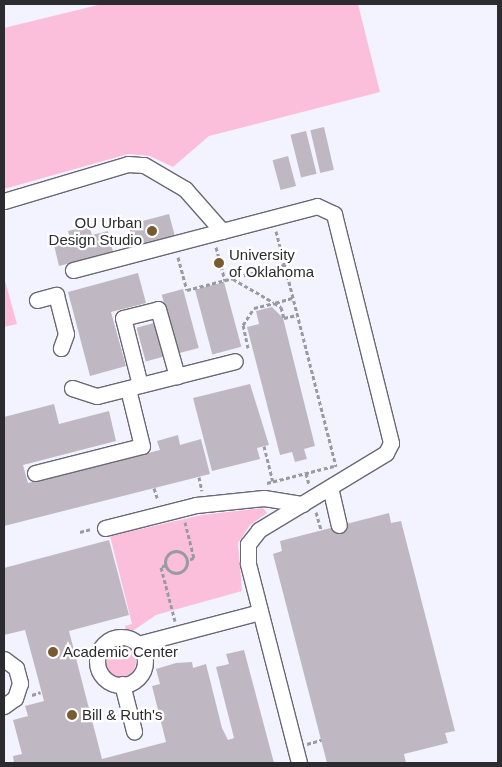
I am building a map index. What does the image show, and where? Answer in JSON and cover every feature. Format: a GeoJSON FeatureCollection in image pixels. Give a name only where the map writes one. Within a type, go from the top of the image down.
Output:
{"type":"FeatureCollection","features":[{"type":"Feature","properties":{"kind":"lane"},"geometry":{"type":"LineString","coordinates":[[4,201],[128,164],[144,164],[185,189],[218,238]]}},
{"type":"Feature","properties":{"kind":"lane"},"geometry":{"type":"LineString","coordinates":[[73,270],[218,238],[317,206],[334,214],[338,224],[390,443],[386,453],[259,530],[248,544],[248,564],[299,763]]}},
{"type":"Feature","properties":{"kind":"lane"},"geometry":{"type":"LineString","coordinates":[[37,300],[56,295],[66,334],[61,348]]}},
{"type":"Feature","properties":{"kind":"lane"},"geometry":{"type":"LineString","coordinates":[[35,473],[142,446],[123,318],[158,309],[177,376]]}},
{"type":"Feature","properties":{"kind":"lane"},"geometry":{"type":"LineString","coordinates":[[72,388],[97,396],[235,361]]}},
{"type":"Feature","properties":{"kind":"lane"},"geometry":{"type":"LineString","coordinates":[[326,490],[334,527]]}},
{"type":"Feature","properties":{"kind":"lane"},"geometry":{"type":"LineString","coordinates":[[106,528],[181,508],[264,498],[302,504]]}},
{"type":"Feature","properties":{"kind":"lane"},"geometry":{"type":"LineString","coordinates":[[122,684],[101,674],[99,651],[117,637],[138,644],[260,612]]}},
{"type":"Feature","properties":{"kind":"lane"},"geometry":{"type":"LineString","coordinates":[[122,684],[143,670],[144,656],[138,644]]}},
{"type":"Feature","properties":{"kind":"lane"},"geometry":{"type":"LineString","coordinates":[[4,659],[17,671],[20,683],[15,698],[4,706]]}},
{"type":"Feature","properties":{"kind":"lane"},"geometry":{"type":"LineString","coordinates":[[122,684],[134,731]]}},
{"type":"Feature","properties":{"kind":"path"},"geometry":{"type":"LineString","coordinates":[[275,231],[336,466]]}},
{"type":"Feature","properties":{"kind":"path"},"geometry":{"type":"LineString","coordinates":[[218,238],[224,281]]}},
{"type":"Feature","properties":{"kind":"path"},"geometry":{"type":"LineString","coordinates":[[177,253],[187,290],[284,265]]}},
{"type":"Feature","properties":{"kind":"path"},"geometry":{"type":"LineString","coordinates":[[232,279],[281,307],[284,318],[297,315]]}},
{"type":"Feature","properties":{"kind":"path"},"geometry":{"type":"LineString","coordinates":[[248,348],[243,325],[254,308],[292,298]]}},
{"type":"Feature","properties":{"kind":"path"},"geometry":{"type":"LineString","coordinates":[[264,446],[273,481]]}},
{"type":"Feature","properties":{"kind":"path"},"geometry":{"type":"LineString","coordinates":[[198,476],[203,494]]}},
{"type":"Feature","properties":{"kind":"path"},"geometry":{"type":"LineString","coordinates":[[154,488],[159,505]]}},
{"type":"Feature","properties":{"kind":"path"},"geometry":{"type":"LineString","coordinates":[[166,565],[179,573],[188,560],[194,558],[181,508]]}},
{"type":"Feature","properties":{"kind":"path"},"geometry":{"type":"LineString","coordinates":[[166,565],[166,558],[174,551],[188,560]]}},
{"type":"Feature","properties":{"kind":"path"},"geometry":{"type":"LineString","coordinates":[[166,565],[160,567],[178,634]]}},
{"type":"Feature","properties":{"kind":"path"},"geometry":{"type":"LineString","coordinates":[[29,695],[41,692]]}},
{"type":"Feature","properties":{"kind":"path"},"geometry":{"type":"LineString","coordinates":[[302,745],[321,740]]}},
{"type":"Feature","properties":{"kind":"shaded area"},"geometry":{"type":"Polygon","coordinates":[[[102,4],[358,4],[380,92],[209,136],[173,167],[150,156],[128,154],[4,189],[4,28],[102,4]]]}},
{"type":"Feature","properties":{"kind":"shaded area"},"geometry":{"type":"Polygon","coordinates":[[[4,277],[17,324],[4,327],[4,277]]]}},
{"type":"Feature","properties":{"kind":"shaded area"},"geometry":{"type":"Polygon","coordinates":[[[263,508],[267,513],[250,525],[238,543],[242,591],[156,615],[131,632],[126,631],[125,626],[132,624],[110,536],[202,515],[263,508]]]}},
{"type":"Feature","properties":{"kind":"shaded area"},"geometry":{"type":"Polygon","coordinates":[[[118,643],[131,648],[136,661],[131,674],[118,679],[105,674],[100,661],[105,648],[118,643]]]}},
{"type":"Feature","properties":{"kind":"building"},"geometry":{"type":"Polygon","coordinates":[[[324,127],[334,170],[320,173],[310,130],[324,127]]]}},
{"type":"Feature","properties":{"kind":"building"},"geometry":{"type":"Polygon","coordinates":[[[306,131],[317,174],[301,178],[290,135],[306,131]]]}},
{"type":"Feature","properties":{"kind":"building"},"geometry":{"type":"Polygon","coordinates":[[[288,156],[296,186],[281,190],[273,160],[288,156]]]}},
{"type":"Feature","properties":{"kind":"building","name":"OU Urban Design Studio"},"geometry":{"type":"Polygon","coordinates":[[[169,214],[175,236],[134,247],[128,225],[169,214]]]}},
{"type":"Feature","properties":{"kind":"building"},"geometry":{"type":"Polygon","coordinates":[[[89,226],[92,235],[108,231],[113,252],[59,266],[54,245],[71,241],[68,231],[89,226]]]}},
{"type":"Feature","properties":{"kind":"building"},"geometry":{"type":"Polygon","coordinates":[[[138,273],[146,303],[111,312],[126,366],[90,376],[68,292],[138,273]]]}},
{"type":"Feature","properties":{"kind":"building"},"geometry":{"type":"Polygon","coordinates":[[[224,282],[241,347],[212,354],[195,290],[224,282]]]}},
{"type":"Feature","properties":{"kind":"building"},"geometry":{"type":"Polygon","coordinates":[[[183,289],[199,348],[178,354],[162,295],[183,289]]]}},
{"type":"Feature","properties":{"kind":"building"},"geometry":{"type":"Polygon","coordinates":[[[272,307],[283,318],[315,446],[304,449],[307,459],[295,462],[292,452],[280,455],[247,327],[259,324],[256,311],[272,307]]]}},
{"type":"Feature","properties":{"kind":"building"},"geometry":{"type":"Polygon","coordinates":[[[154,323],[163,357],[146,361],[137,328],[154,323]]]}},
{"type":"Feature","properties":{"kind":"building"},"geometry":{"type":"Polygon","coordinates":[[[250,384],[269,445],[257,448],[260,459],[212,471],[193,398],[250,384]]]}},
{"type":"Feature","properties":{"kind":"building"},"geometry":{"type":"Polygon","coordinates":[[[54,404],[59,424],[109,411],[116,441],[23,465],[28,483],[160,450],[157,441],[178,435],[180,445],[201,439],[210,474],[4,526],[4,417],[54,404]]]}},
{"type":"Feature","properties":{"kind":"building"},"geometry":{"type":"Polygon","coordinates":[[[389,513],[391,523],[401,521],[455,731],[445,733],[448,743],[404,754],[406,763],[327,763],[273,554],[282,551],[280,541],[389,513]]]}},
{"type":"Feature","properties":{"kind":"building","name":"Academic Center"},"geometry":{"type":"Polygon","coordinates":[[[109,540],[129,615],[69,631],[102,759],[166,742],[152,686],[160,684],[156,669],[176,663],[192,662],[193,668],[206,664],[222,728],[228,740],[234,738],[216,667],[229,664],[226,654],[244,650],[274,763],[14,763],[13,756],[22,754],[13,720],[28,716],[25,706],[44,701],[25,630],[4,635],[4,568],[109,540]]]}},
{"type":"Feature","properties":{"kind":"place","name":"OU Urban Design Studio"},"geometry":{"type":"Point","coordinates":[152,231]}},
{"type":"Feature","properties":{"kind":"place","name":"University of Oklahoma"},"geometry":{"type":"Point","coordinates":[219,263]}},
{"type":"Feature","properties":{"kind":"place","name":"Academic Center"},"geometry":{"type":"Point","coordinates":[53,652]}},
{"type":"Feature","properties":{"kind":"place","name":"Bill & Ruth's"},"geometry":{"type":"Point","coordinates":[72,715]}}]}
